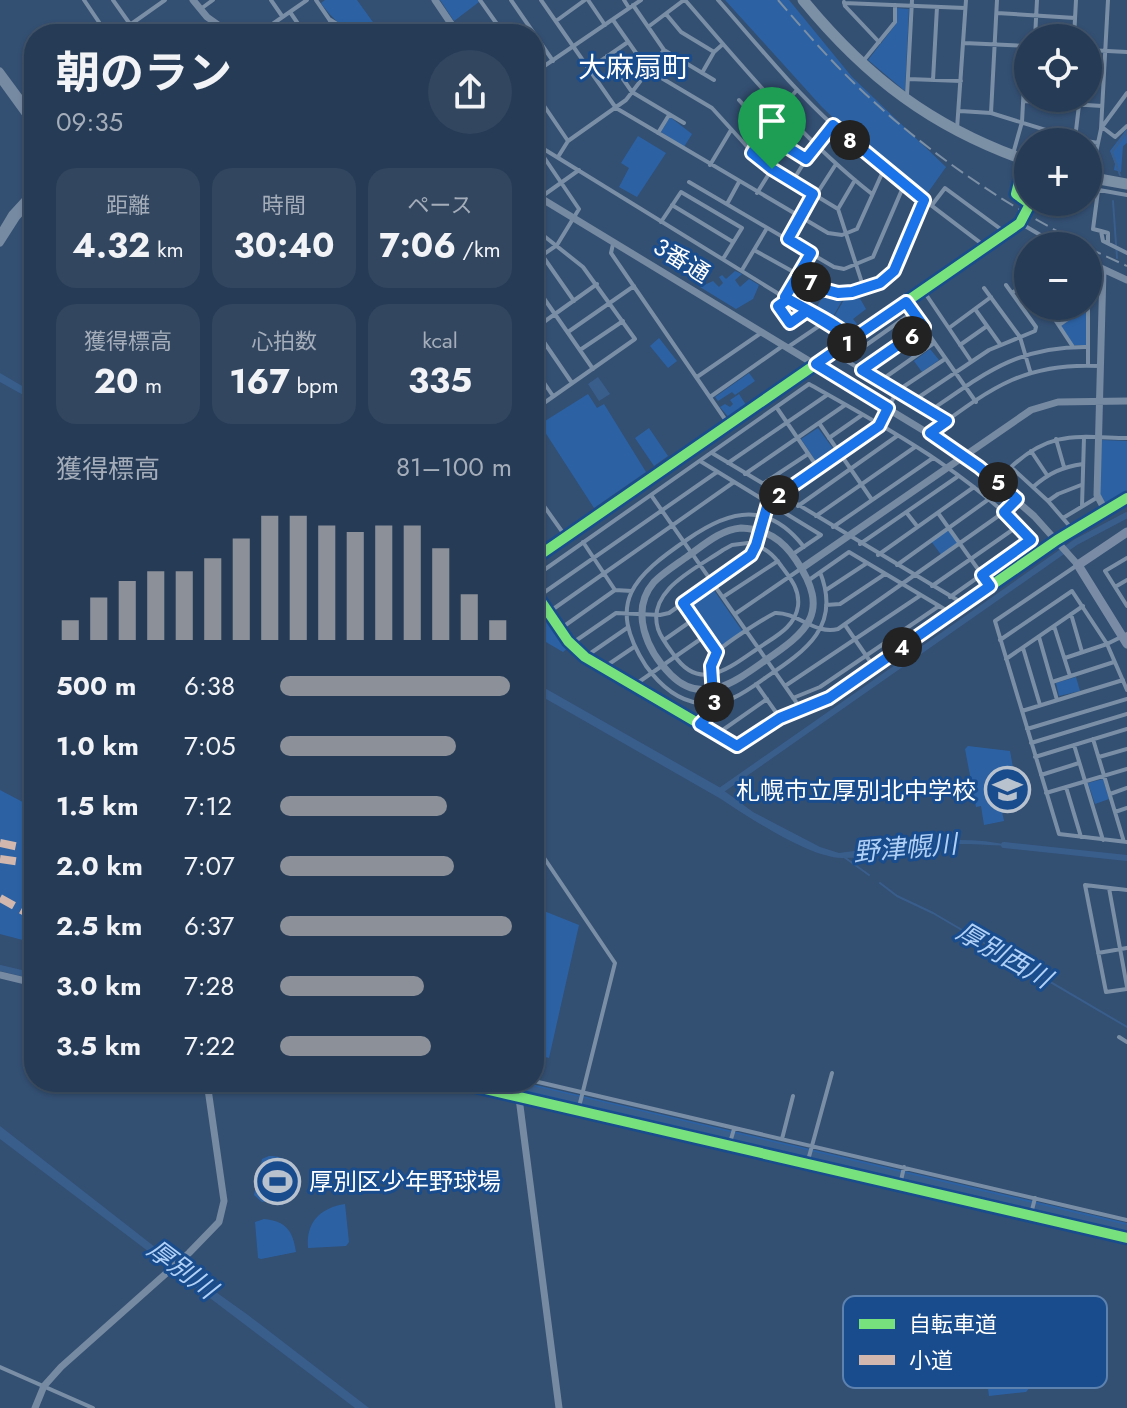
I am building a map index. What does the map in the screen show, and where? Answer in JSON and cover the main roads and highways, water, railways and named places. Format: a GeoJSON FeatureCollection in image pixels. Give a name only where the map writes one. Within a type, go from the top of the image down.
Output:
{"type":"FeatureCollection","features":[{"type":"Feature","properties":{"kind":"highway"},"geometry":{"type":"LineString","coordinates":[[803,0],[861,64],[907,101],[957,131],[1014,157]]}},
{"type":"Feature","properties":{"kind":"highway"},"geometry":{"type":"LineString","coordinates":[[1102,182],[1127,184]]}},
{"type":"Feature","properties":{"kind":"main road"},"geometry":{"type":"LineString","coordinates":[[1075,561],[1127,532]]}},
{"type":"Feature","properties":{"kind":"main road"},"geometry":{"type":"LineString","coordinates":[[1075,561],[1127,538]]}},
{"type":"Feature","properties":{"kind":"main road"},"geometry":{"type":"LineString","coordinates":[[1075,561],[1126,638]]}},
{"type":"Feature","properties":{"kind":"water"},"geometry":{"type":"Polygon","coordinates":[[[0,373],[24,387],[24,395],[0,382],[0,373]]]}},
{"type":"Feature","properties":{"kind":"water"},"geometry":{"type":"Polygon","coordinates":[[[598,377],[610,394],[599,401],[588,384],[598,377]]]}},
{"type":"Feature","properties":{"kind":"water"},"geometry":{"type":"Polygon","coordinates":[[[544,688],[719,787],[753,812],[820,847],[839,853],[948,840],[1012,846],[949,844],[916,852],[843,858],[830,856],[798,845],[544,698],[544,688]]]}},
{"type":"Feature","properties":{"kind":"water","name":"厚別川"},"geometry":{"type":"Polygon","coordinates":[[[0,1126],[369,1408],[355,1408],[0,1139],[0,1126]]]}},
{"type":"Feature","properties":{"kind":"waterway"},"geometry":{"type":"LineString","coordinates":[[1120,175],[1112,152],[1127,132]]}},
{"type":"Feature","properties":{"kind":"waterway"},"geometry":{"type":"LineString","coordinates":[[1113,201],[1117,258]]}},
{"type":"Feature","properties":{"kind":"waterway"},"geometry":{"type":"LineString","coordinates":[[720,791],[1076,542],[1127,515]]}},
{"type":"Feature","properties":{"kind":"waterway","name":"野津幌川"},"geometry":{"type":"LineString","coordinates":[[1004,845],[1127,858]]}},
{"type":"Feature","properties":{"kind":"waterway","name":"厚別西川"},"geometry":{"type":"LineString","coordinates":[[844,857],[869,875]]}},
{"type":"Feature","properties":{"kind":"waterway","name":"厚別西川"},"geometry":{"type":"LineString","coordinates":[[880,883],[897,896],[933,913],[1127,1027]]}},
{"type":"Feature","properties":{"kind":"waterway"},"geometry":{"type":"LineString","coordinates":[[0,968],[24,974]]}},
{"type":"Feature","properties":{"kind":"waterway"},"geometry":{"type":"LineString","coordinates":[[544,1092],[1127,1228]]}},
{"type":"Feature","properties":{"kind":"railway"},"geometry":{"type":"LineString","coordinates":[[778,0],[846,75],[909,132],[994,194],[1060,232]]}},
{"type":"Feature","properties":{"kind":"railway"},"geometry":{"type":"LineString","coordinates":[[1102,254],[1127,266]]}},
{"type":"Feature","properties":{"kind":"place","name":"札幌市立厚別北中学校"},"geometry":{"type":"Point","coordinates":[1007,790]}},
{"type":"Feature","properties":{"kind":"place","name":"厚別区少年野球場"},"geometry":{"type":"Point","coordinates":[278,1181]}},
{"type":"Feature","properties":{"kind":"district","name":"大麻扇町"},"geometry":{"type":"Point","coordinates":[634,67]}}]}
